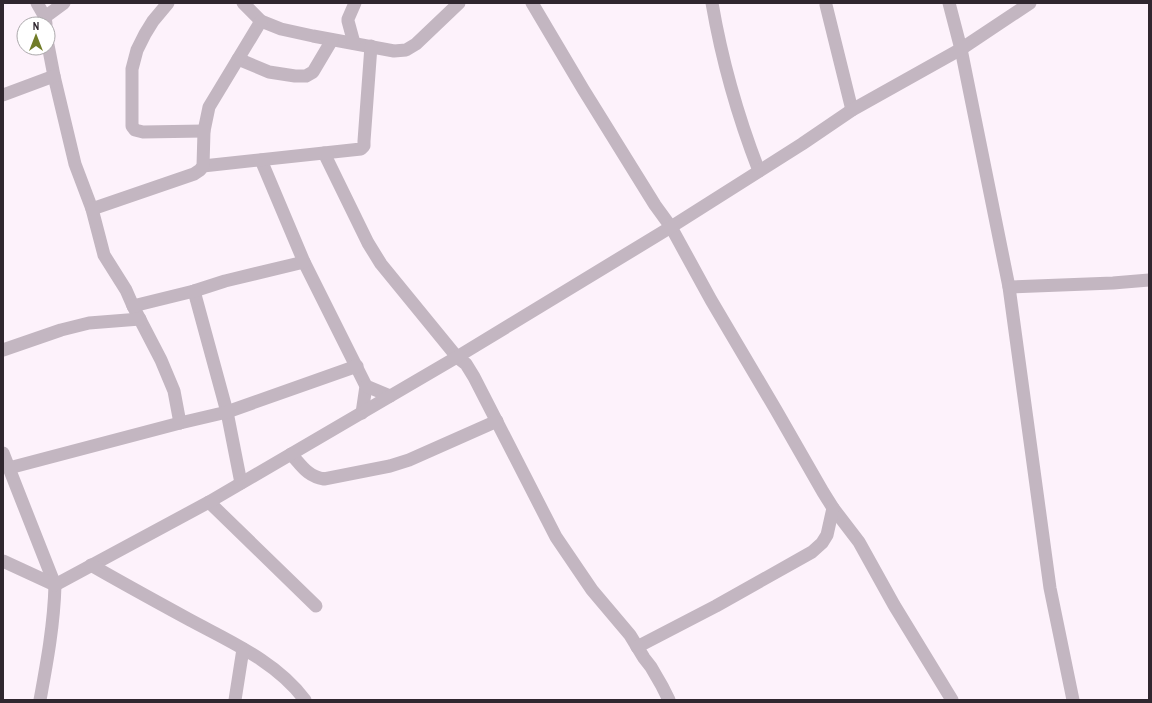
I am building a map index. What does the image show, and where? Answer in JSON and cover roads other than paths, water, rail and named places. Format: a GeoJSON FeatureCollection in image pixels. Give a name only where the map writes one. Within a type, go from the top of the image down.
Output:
{"type":"FeatureCollection","features":[{"type":"Feature","properties":{"kind":"street"},"geometry":{"type":"LineString","coordinates":[[38,3],[43,16]]}},
{"type":"Feature","properties":{"kind":"street"},"geometry":{"type":"LineString","coordinates":[[49,16],[64,3]]}},
{"type":"Feature","properties":{"kind":"street"},"geometry":{"type":"LineString","coordinates":[[168,3],[144,34],[137,50],[132,68],[132,126],[135,130],[143,132],[204,131]]}},
{"type":"Feature","properties":{"kind":"street"},"geometry":{"type":"LineString","coordinates":[[354,43],[348,18],[355,3]]}},
{"type":"Feature","properties":{"kind":"street"},"geometry":{"type":"LineString","coordinates":[[247,5],[261,21],[281,29],[394,51],[406,50],[416,44],[459,3]]}},
{"type":"Feature","properties":{"kind":"street"},"geometry":{"type":"LineString","coordinates":[[532,3],[587,96],[655,205],[671,227],[711,300],[833,508],[859,542],[894,606],[952,700]]}},
{"type":"Feature","properties":{"kind":"street"},"geometry":{"type":"LineString","coordinates":[[712,3],[717,34],[731,88],[745,136],[759,171]]}},
{"type":"Feature","properties":{"kind":"street"},"geometry":{"type":"LineString","coordinates":[[949,3],[960,49],[1009,287],[1050,588],[1073,700]]}},
{"type":"Feature","properties":{"kind":"street"},"geometry":{"type":"LineString","coordinates":[[55,585],[209,502],[457,357],[671,227],[802,144],[852,110],[960,49],[1030,3]]}},
{"type":"Feature","properties":{"kind":"street"},"geometry":{"type":"LineString","coordinates":[[826,5],[852,110]]}},
{"type":"Feature","properties":{"kind":"street"},"geometry":{"type":"LineString","coordinates":[[92,209],[194,174],[200,170],[203,166],[204,131],[209,107],[261,21]]}},
{"type":"Feature","properties":{"kind":"street"},"geometry":{"type":"LineString","coordinates":[[238,59],[269,72],[294,76],[306,76],[313,72],[332,40]]}},
{"type":"Feature","properties":{"kind":"street"},"geometry":{"type":"LineString","coordinates":[[203,166],[361,149],[364,146],[371,46]]}},
{"type":"Feature","properties":{"kind":"street"},"geometry":{"type":"LineString","coordinates":[[50,56],[75,164],[92,209],[104,255],[126,290],[160,360],[174,391],[180,423]]}},
{"type":"Feature","properties":{"kind":"street"},"geometry":{"type":"LineString","coordinates":[[3,95],[54,76]]}},
{"type":"Feature","properties":{"kind":"street"},"geometry":{"type":"LineString","coordinates":[[324,153],[368,243],[381,264],[392,280],[457,357],[466,364],[556,537],[592,590],[630,635],[662,686],[669,700]]}},
{"type":"Feature","properties":{"kind":"street"},"geometry":{"type":"LineString","coordinates":[[261,160],[304,262],[366,386],[362,413]]}},
{"type":"Feature","properties":{"kind":"street"},"geometry":{"type":"LineString","coordinates":[[133,306],[194,291],[225,281],[304,262]]}},
{"type":"Feature","properties":{"kind":"street"},"geometry":{"type":"LineString","coordinates":[[1009,287],[1149,280]]}},
{"type":"Feature","properties":{"kind":"street"},"geometry":{"type":"LineString","coordinates":[[194,291],[227,412],[241,483]]}},
{"type":"Feature","properties":{"kind":"street"},"geometry":{"type":"LineString","coordinates":[[3,350],[61,330],[89,323],[140,319]]}},
{"type":"Feature","properties":{"kind":"street"},"geometry":{"type":"LineString","coordinates":[[9,468],[227,412],[356,366]]}},
{"type":"Feature","properties":{"kind":"street"},"geometry":{"type":"LineString","coordinates":[[366,386],[390,396]]}},
{"type":"Feature","properties":{"kind":"street"},"geometry":{"type":"LineString","coordinates":[[291,454],[305,470],[315,477],[324,479],[409,460],[497,421]]}},
{"type":"Feature","properties":{"kind":"street"},"geometry":{"type":"LineString","coordinates":[[3,453],[55,585],[54,613],[40,700]]}},
{"type":"Feature","properties":{"kind":"street"},"geometry":{"type":"LineString","coordinates":[[209,502],[316,606]]}},
{"type":"Feature","properties":{"kind":"street"},"geometry":{"type":"LineString","coordinates":[[637,647],[716,606],[812,552],[822,544],[827,535],[833,508]]}},
{"type":"Feature","properties":{"kind":"street"},"geometry":{"type":"LineString","coordinates":[[3,561],[55,585]]}},
{"type":"Feature","properties":{"kind":"street"},"geometry":{"type":"LineString","coordinates":[[91,565],[243,649],[278,672],[290,682],[305,700]]}},
{"type":"Feature","properties":{"kind":"street"},"geometry":{"type":"LineString","coordinates":[[235,700],[243,649]]}}]}
